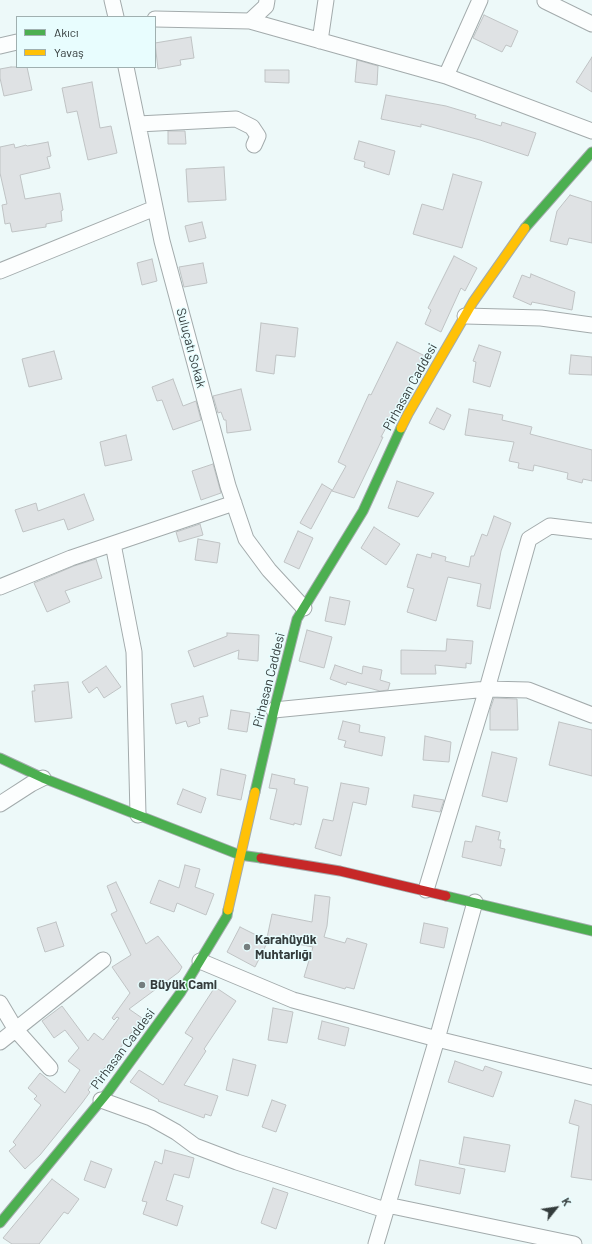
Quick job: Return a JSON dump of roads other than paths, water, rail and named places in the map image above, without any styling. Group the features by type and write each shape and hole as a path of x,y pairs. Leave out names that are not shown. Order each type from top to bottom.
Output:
{"street":[{"path":"112,0 116,16"},
{"path":"250,21 266,6 267,0"},
{"path":"320,41 326,0"},
{"path":"446,76 480,0"},
{"path":"544,1 592,24"},
{"path":"156,19 250,21 446,76 592,131"},
{"path":"0,46 16,42"},
{"name":"Suluçatı Sokak","path":"126,68 162,241 228,486 246,539 269,570 304,608"},
{"path":"138,124 236,119 252,128 258,136 254,145"},
{"name":"Pirhasan Caddesi","path":"0,1223 101,1100 181,992 227,916 274,710 298,619 363,511 408,414 473,302 529,223 592,152"},
{"path":"0,270 155,208"},
{"path":"465,316 541,318 592,325"},
{"path":"0,588 71,558 234,503"},
{"path":"426,890 487,689 529,539 550,526 592,531"},
{"path":"113,544 134,652 138,815"},
{"path":"274,710 487,689 528,690 592,715"},
{"path":"0,758 43,778 240,855 340,871 426,890 592,931"},
{"path":"0,804 43,778"},
{"path":"376,1244 437,1040 475,902"},
{"path":"0,1042 103,960"},
{"path":"200,961 293,1000 437,1040 592,1077"},
{"path":"0,1003 16,1030 50,1068"},
{"path":"101,1100 151,1118 176,1132 195,1146 237,1162 386,1208 574,1244"}],"place":[{"name":"Karahüyük Muhtarlığı","path":"247,947"},
{"name":"Büyük Cami","path":"142,985"}]}
